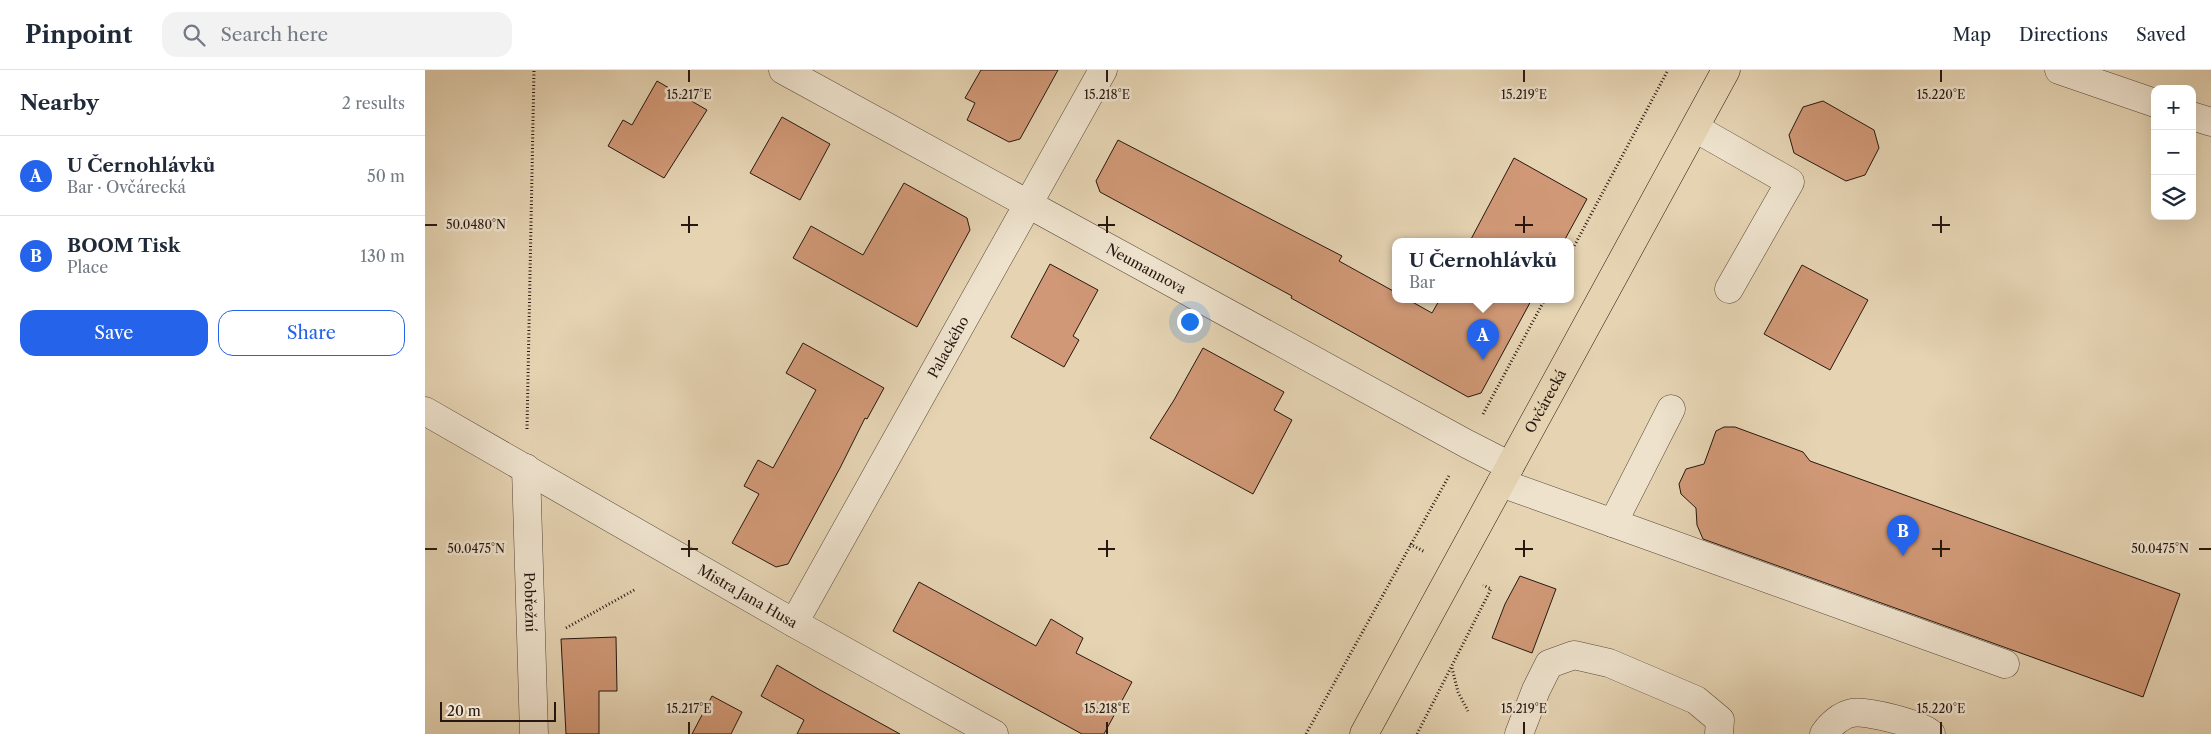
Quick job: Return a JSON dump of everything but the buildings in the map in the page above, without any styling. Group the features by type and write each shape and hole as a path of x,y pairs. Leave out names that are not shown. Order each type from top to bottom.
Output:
{"main road":[{"name":"Ovčárecká","path":"1364,734 1726,70"}],"street":[{"name":"Neumannova","path":"783,70 1467,444 1505,474 1613,523 2005,664"},
{"name":"Palackého","path":"794,623 1103,70"},
{"path":"2059,70 2151,102"},
{"path":"2196,117 2211,122"},
{"path":"1695,128 1790,182 1729,289"},
{"path":"1613,523 1671,409"},
{"name":"Mistra Jana Husa","path":"425,411 794,623 994,734"},
{"name":"Pobřežní","path":"526,468 534,734"},
{"path":"1519,734 1536,690 1549,664 1574,655 1609,663 1696,700 1720,720 1719,734"},
{"path":"1824,734 1830,725 1851,713 1879,714 1931,734"}],"path":[{"path":"526,468 534,70"},
{"path":"1574,246 1668,70"},
{"path":"1307,734 1543,303"},
{"path":"564,629 637,590"},
{"path":"1451,668 1458,692 1468,711"}],"place":[{"name":"U Černohlávků","path":"1483,360"},
{"name":"BOOM Tisk","path":"1903,556"}]}
